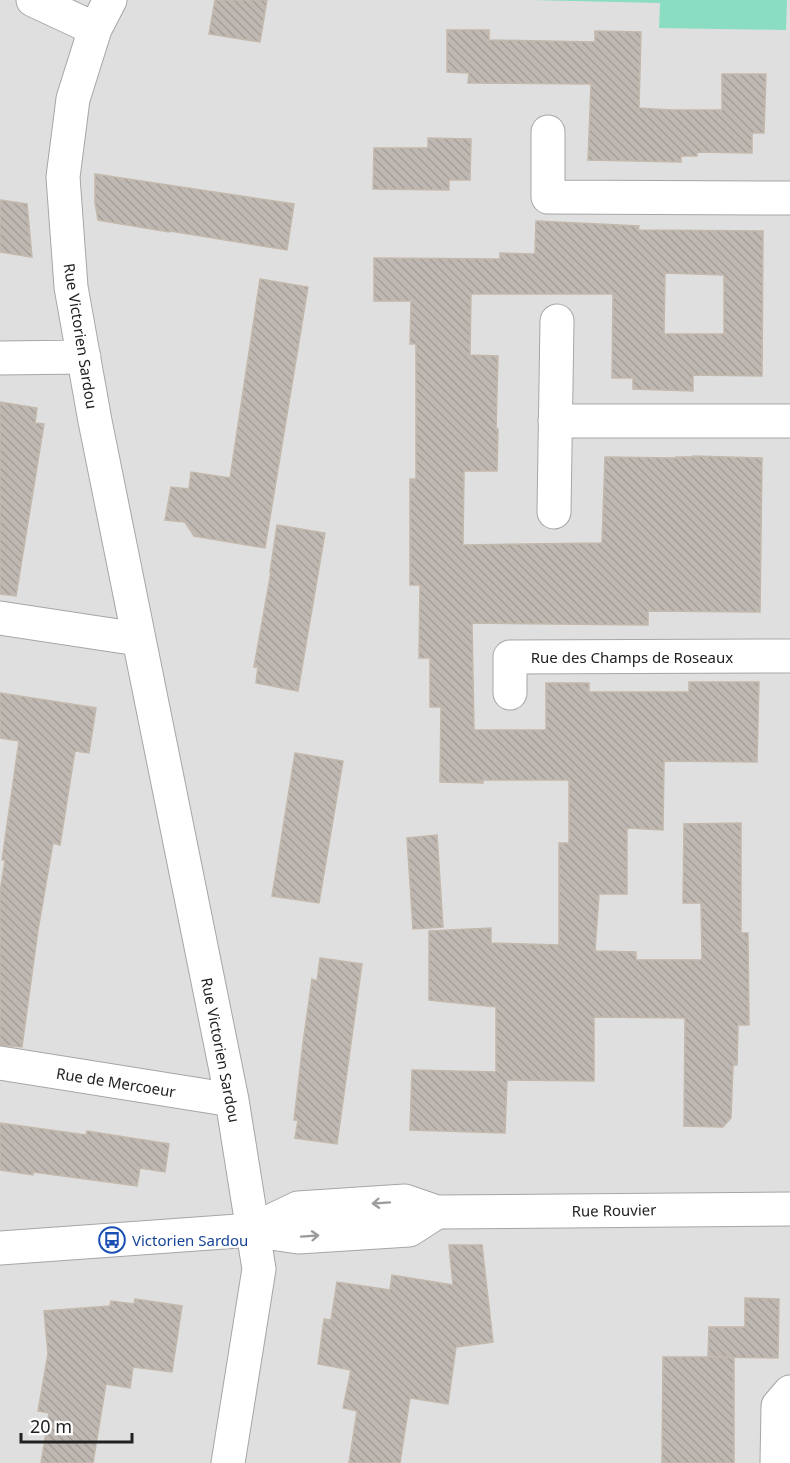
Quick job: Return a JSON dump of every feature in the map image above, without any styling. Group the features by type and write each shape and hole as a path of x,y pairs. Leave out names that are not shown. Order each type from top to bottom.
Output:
{"street":[{"path":"33,0 94,29"},
{"name":"Rue Victorien Sardou","path":"111,0 94,29 73,99 63,177 71,287 95,421 231,1100 259,1269 228,1463"},
{"path":"548,132 548,197 790,198"},
{"path":"554,512 557,321"},
{"path":"0,358 84,357"},
{"path":"555,421 790,421"},
{"path":"0,618 138,639"},
{"name":"Rue des Champs de Roseaux","path":"510,693 510,657 790,656"},
{"name":"Rue de Mercoeur","path":"0,1063 231,1100"},
{"name":"Rue Rouvier","path":"0,1248 252,1230 298,1208 405,1201 437,1212 790,1209"},
{"path":"777,1463 778,1406 790,1392"}],"shaded area":[{"path":"0,0 790,0 790,1463 0,1463"}],"green space":[{"path":"530,0 787,0 786,30 659,28 660,3"}],"building":[{"path":"215,0 267,0 260,42 209,34"},
{"path":"447,30 489,30 489,40 595,42 595,31 641,32 639,108 722,110 722,74 766,74 764,133 752,133 752,153 697,152 697,156 681,156 681,162 588,160 591,84 468,83 469,73 447,72"},
{"path":"428,138 471,139 470,180 449,180 449,190 373,189 374,148 428,148"},
{"path":"95,174 294,204 287,250 98,220 95,203"},
{"path":"0,200 27,204 32,257 0,252"},
{"path":"536,221 639,226 638,230 763,231 762,376 693,375 693,391 633,389 633,378 612,378 613,294 471,294 470,355 498,356 497,471 464,471 463,545 602,543 605,457 762,458 760,612 648,611 648,625 472,623 474,730 546,730 546,683 589,683 589,692 689,692 689,682 759,682 757,762 664,761 663,830 627,828 627,894 599,894 595,951 636,952 636,960 702,960 701,903 683,903 684,824 741,823 741,933 748,933 749,1025 738,1025 737,1065 733,1065 731,1118 723,1127 684,1126 685,1018 594,1017 594,1081 507,1080 505,1133 410,1130 412,1070 496,1072 496,1007 429,1000 429,931 491,928 491,943 559,945 559,843 569,843 569,780 440,782 441,707 430,707 430,658 419,658 420,585 410,585 410,479 416,479 416,344 410,344 411,301 374,301 374,258 500,259 500,253 535,254","holes":["665,273 724,275 724,334 664,334"]},
{"path":"260,279 308,287 265,548 194,536 185,522 165,520 171,487 189,489 191,472 230,478"},
{"path":"0,402 37,408 35,423 44,424 16,596 0,594"},
{"path":"277,525 325,533 298,691 256,683 258,667 254,667"},
{"path":"0,693 96,708 89,753 75,751 60,845 53,843 22,1047 0,1045 0,892 5,860 2,860 19,741 0,738"},
{"path":"295,753 343,761 319,903 272,896"},
{"path":"437,835 443,927 413,929 407,838"},
{"path":"320,958 362,964 337,1144 295,1138 298,1120 294,1120 303,1043 312,979 317,981"},
{"path":"0,1123 86,1135 87,1131 169,1144 165,1172 140,1168 137,1186 33,1172 33,1175 0,1170"},
{"path":"449,1245 482,1245 493,1342 456,1347 448,1404 410,1398 400,1463 349,1463 357,1411 343,1408 351,1370 318,1364 324,1319 331,1320 337,1282 390,1290 392,1275 453,1285"},
{"path":"745,1298 779,1299 778,1358 708,1357 709,1327 745,1327"},
{"path":"135,1299 182,1306 172,1372 133,1367 130,1388 106,1384 93,1463 41,1463 49,1413 38,1411 48,1354 44,1311 110,1306 111,1301 134,1304"},
{"path":"663,1357 734,1357 734,1463 662,1463"}],"place":[{"name":"Victorien Sardou","path":"112,1240"}]}
